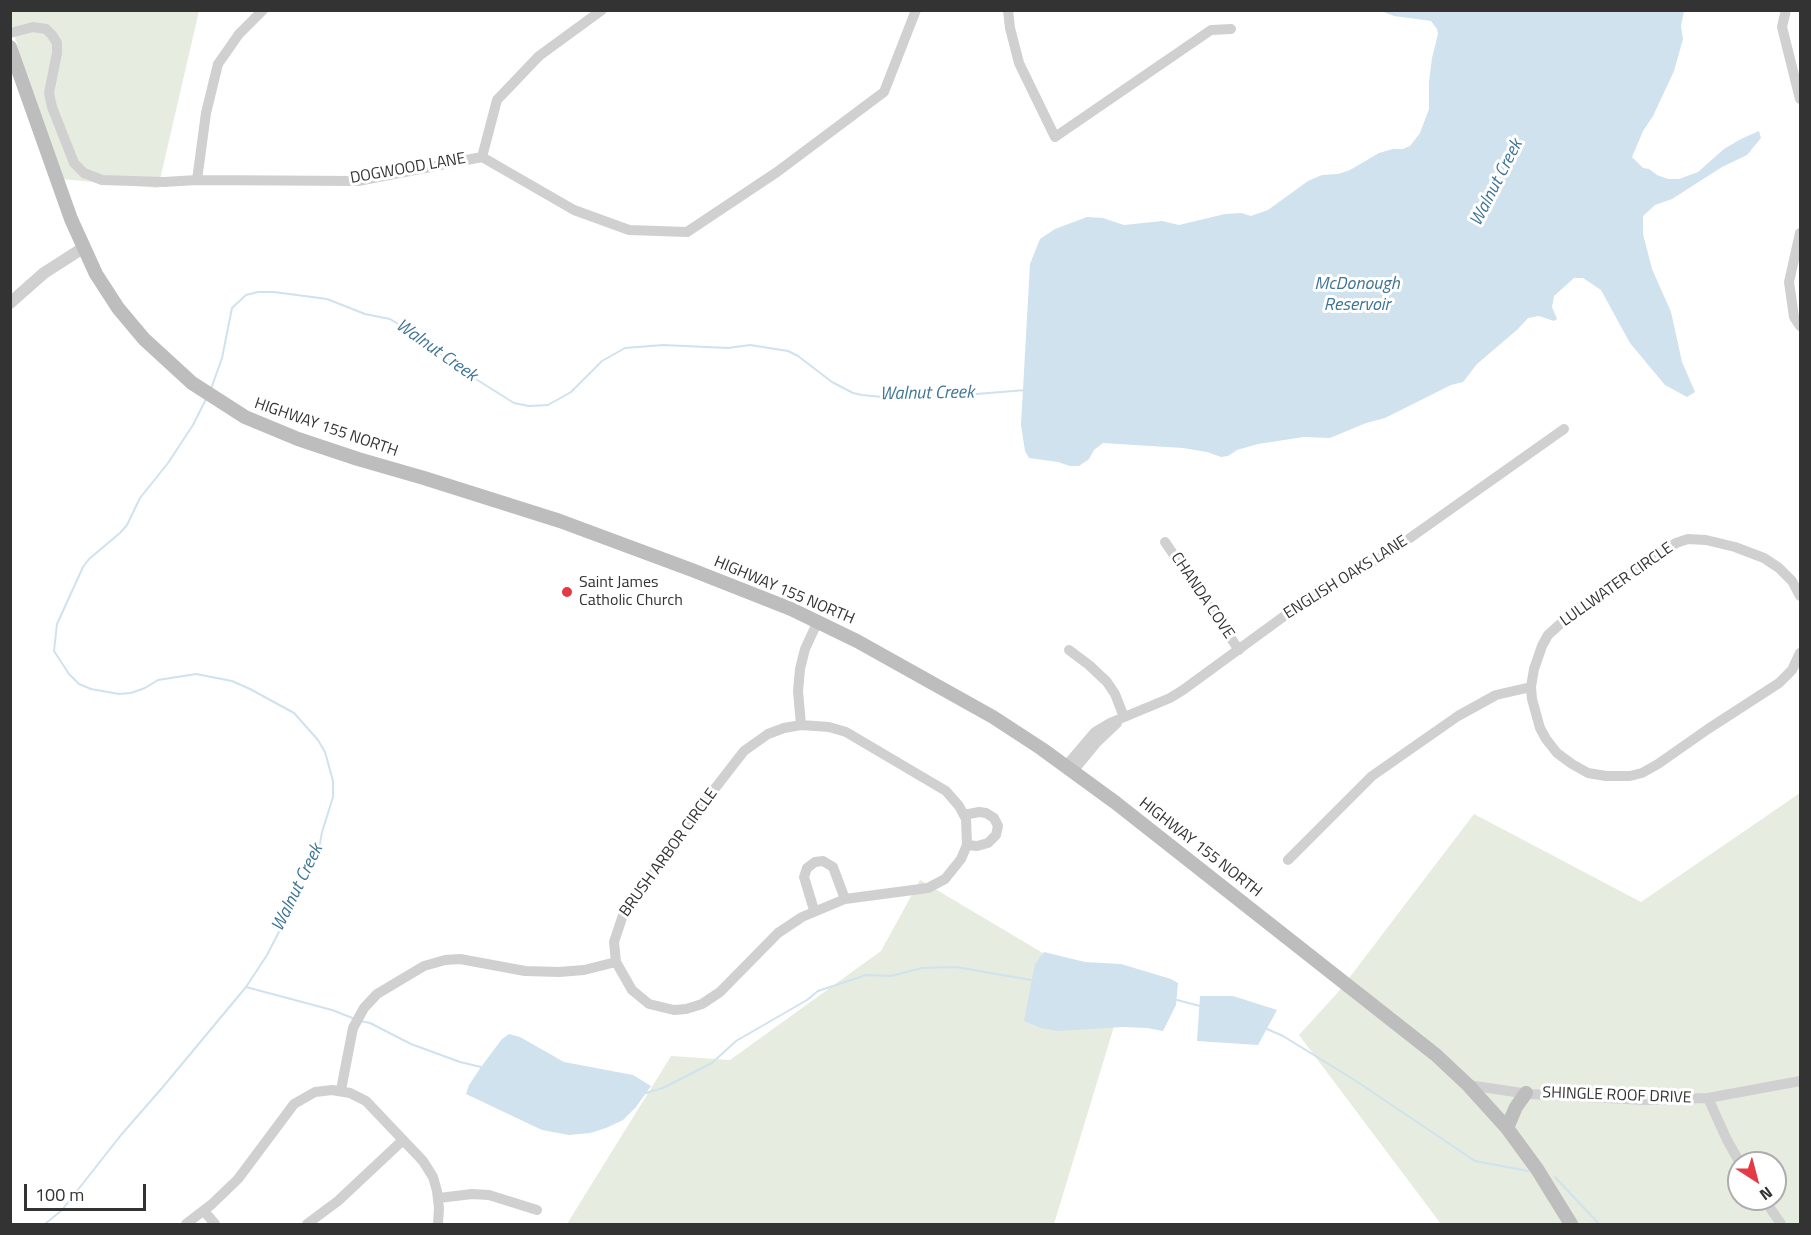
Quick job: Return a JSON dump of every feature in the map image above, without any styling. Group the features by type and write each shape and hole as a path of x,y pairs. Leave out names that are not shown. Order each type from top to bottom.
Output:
{"main road":[{"name":"HIGHWAY 155 NORTH","path":"10,47 70,219 83,248 107,291 130,324 159,355 192,383 245,417 325,449 560,521 692,570 818,621 1018,732 1116,803 1411,1035 1468,1085 1507,1128 1537,1169 1571,1224"},
{"path":"1507,1128 1516,1107 1526,1093"}],"street":[{"path":"197,180 206,113 218,64 239,34 263,10"},
{"path":"482,157 497,100 539,56 602,10"},
{"name":"DOGWOOD LANE","path":"10,33 33,27 46,29 57,43 49,93 66,145 74,163 84,172 102,180 358,181 482,157 574,210 629,230 687,232 777,172 884,92 916,10"},
{"path":"1008,10 1019,63 1055,137 1211,30 1232,29"},
{"path":"1786,10 1782,27 1800,99"},
{"path":"1800,233 1789,282 1794,317 1800,326"},
{"path":"10,303 70,254 83,248"},
{"name":"ENGLISH OAKS LANE","path":"1069,769 1124,717 1175,694 1311,598 1393,550 1564,429"},
{"name":"LULLWATER CIRCLE","path":"1800,596 1792,581 1764,558 1736,547 1706,540 1688,539 1676,543 1635,568 1561,622 1548,635 1534,669 1532,699 1540,728 1557,753 1588,772 1606,776 1630,776 1642,773 1658,764 1779,683 1792,670 1800,653"},
{"name":"CHANDA COVE","path":"1165,542 1239,650"},
{"path":"801,725 798,691 800,669 805,649 818,621"},
{"path":"1069,650 1107,682 1115,694 1124,717"},
{"path":"1288,860 1372,776 1458,716 1496,695 1531,687"},
{"name":"BRUSH ARBOR CIRCLE","path":"616,962 614,942 623,915 740,756 768,734 801,725 829,727 854,736 942,788 955,800 964,815"},
{"path":"341,1090 351,1039 360,1013 377,994 424,966 445,960 460,959 525,971 559,972 584,970 616,962 632,990 649,1004 674,1010 694,1007 709,1001 778,933 814,910 845,899 921,890 934,886 951,873 967,845 967,825 964,815 979,812 994,818 998,826 991,842 981,846 967,845"},
{"path":"814,910 804,877 807,868 815,862 823,861 833,867 845,899"},
{"name":"SHINGLE ROOF DRIVE","path":"1468,1085 1526,1093 1646,1101 1708,1098 1800,1082"},
{"path":"186,1224 204,1211 238,1179 287,1112 297,1102 318,1091 341,1090 366,1101 428,1168 439,1198 438,1224"},
{"path":"1708,1098 1733,1151"},
{"path":"307,1224 338,1201 403,1140"},
{"path":"439,1198 472,1194 489,1195 537,1210"},
{"path":"204,1211 215,1224"},
{"path":"1772,1211 1781,1224"}],"shaded area":[{"path":"10,11 199,11 158,188 62,179 44,145"},
{"path":"1800,793 1800,1224 1441,1224 1299,1035 1340,990 1474,814 1641,902"},
{"path":"920,880 1122,1000 1054,1224 567,1224 671,1056 730,1060 881,951"}],"water":[{"name":"McDonough Reservoir","path":"1381,11 1684,11 1681,26 1683,39 1674,71 1632,157 1643,168 1657,175 1668,179 1679,179 1698,172 1724,149 1741,139 1759,131 1761,138 1747,155 1722,167 1672,199 1655,205 1643,216 1643,234 1652,269 1671,312 1682,362 1695,392 1687,397 1665,385 1630,343 1601,290 1583,278 1574,278 1554,296 1552,307 1557,319 1554,321 1539,316 1528,318 1477,364 1463,382 1451,385 1385,418 1330,438 1304,437 1258,444 1221,457 1183,448 1103,443 1094,450 1089,459 1079,466 1029,458 1025,451 1021,425 1030,264 1040,239 1055,229 1087,217 1103,218 1124,225 1162,221 1179,225 1225,214 1241,213 1251,216 1268,210 1308,181 1322,175 1338,174 1350,170 1379,153 1410,146 1420,133 1429,109 1429,82 1437,29 1431,21 1394,16"},
{"path":"1044,952 1085,962 1121,964 1178,983 1176,1005 1163,1031 1123,1027 1057,1031 1024,1021 1035,964"},
{"path":"1200,996 1233,996 1277,1010 1258,1045 1197,1041"},
{"path":"509,1034 520,1037 564,1062 633,1075 651,1086 623,1120 606,1128 590,1133 569,1135 542,1130 466,1094 481,1067 502,1039"}],"waterway":[{"path":"17,10 22,10"},
{"name":"Walnut Creek","path":"211,389 222,358 232,308 246,295 274,292 327,299 365,314 390,319 413,333 463,371 514,403 529,406 548,405 571,392 602,361 625,348 663,345 728,348 750,345 788,351 832,382 862,395 883,397 964,395 1026,390"},
{"name":"Walnut Creek","path":"45,1224 62,1210 121,1135 246,987 267,955 300,891 319,849 333,797 333,781 325,752 318,740 294,713 250,689 232,681 196,674 158,680 131,693 119,694 91,689 79,684 69,674 54,651 57,624 83,567 127,525 140,498 168,463 193,425 207,397"},
{"path":"646,1093 663,1088 712,1063 736,1041 807,1000 818,991 866,975 891,976 922,968 956,967 1031,980"},
{"path":"246,987 332,1010 355,1019"},
{"path":"1177,1000 1200,1006"},
{"path":"360,1021 370,1023 411,1044 460,1062 481,1067"},
{"path":"1267,1029 1283,1036 1356,1081 1475,1161 1528,1171"},
{"path":"1555,1177 1599,1224"}],"place":[{"name":"Saint James Catholic Church","path":"567,592"}]}
